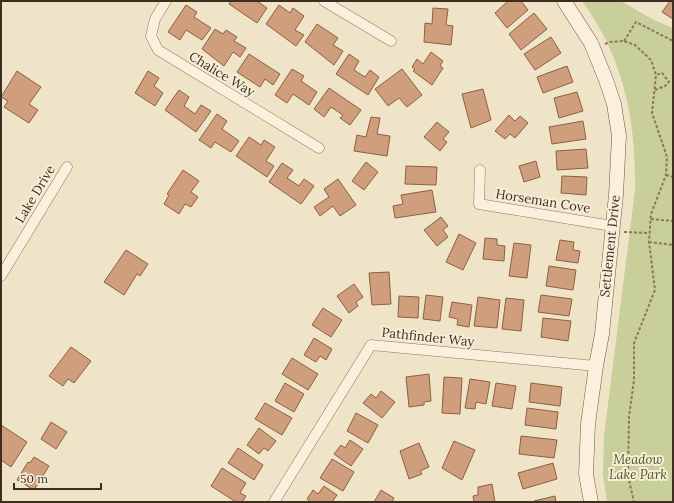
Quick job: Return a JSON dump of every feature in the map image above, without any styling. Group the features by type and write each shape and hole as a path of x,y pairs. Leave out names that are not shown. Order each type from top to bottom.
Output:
{"street":[{"name":"Chalice Way","path":"166,1 155,19 151,36 158,50 319,148"},
{"path":"324,1 391,41"},
{"name":"Settlement Drive","path":"564,1 591,42 614,104 619,136 617,229 588,424 586,474 591,502"},
{"name":"Lake Drive","path":"1,276 67,167"},
{"name":"Horseman Cove","path":"480,170 479,204 617,229"},
{"name":"Pathfinder Way","path":"274,502 371,344 596,366"}],"path":[{"path":"624,41 636,22 673,41"},
{"path":"601,46 610,42 624,41 635,45 651,60 656,75 652,113 667,157 666,175 650,219 648,242 655,290 634,344 634,380 629,417 628,476 634,502"},
{"path":"654,90 665,86 669,82 662,73 656,75"},
{"path":"666,175 673,177"},
{"path":"650,219 673,221"},
{"path":"617,229 649,233"},
{"path":"648,242 673,245"}],"green space":[{"name":"Meadow Lake Park","path":"582,1 621,1 652,19 673,28 673,502 607,502 603,474 604,436 635,190 635,164 630,115 625,91 608,45"}],"building":[{"path":"231,1 257,1 267,8 257,23 229,4"},
{"path":"508,1 521,1 528,10 507,28 495,13"},
{"path":"670,1 673,1 673,19 662,12"},
{"path":"186,5 197,12 194,17 211,28 202,40 186,30 180,40 168,32"},
{"path":"279,5 290,13 293,8 304,16 295,30 304,35 296,46 266,24"},
{"path":"433,8 448,9 446,25 453,26 451,45 424,42 425,23 432,24"},
{"path":"534,13 547,29 521,50 509,34"},
{"path":"317,24 338,38 333,45 343,51 334,65 305,42"},
{"path":"215,29 223,34 226,30 237,37 234,41 246,48 240,57 233,52 224,66 202,49"},
{"path":"551,37 561,53 535,70 524,54"},
{"path":"431,52 443,61 440,66 443,68 432,85 413,71 415,69 412,67 417,59 423,64"},
{"path":"249,54 280,74 273,85 265,79 260,87 237,72"},
{"path":"349,54 359,61 354,70 365,77 370,70 379,77 368,95 336,74"},
{"path":"567,66 573,82 543,93 537,77"},
{"path":"292,69 304,76 301,81 317,92 309,105 293,94 287,103 275,95"},
{"path":"402,69 422,95 407,107 399,98 388,106 375,89"},
{"path":"17,71 41,87 29,104 38,110 29,123 4,107 8,101 1,97"},
{"path":"148,71 159,78 154,86 163,93 155,106 135,93"},
{"path":"329,88 361,110 350,125 340,118 343,115 331,107 324,117 314,109"},
{"path":"483,89 491,120 471,128 462,94"},
{"path":"179,90 189,97 184,106 195,114 201,105 211,111 196,132 165,110"},
{"path":"577,92 583,111 559,118 554,98"},
{"path":"217,114 227,121 222,129 239,141 231,152 215,142 211,148 199,140"},
{"path":"509,115 515,121 520,116 528,123 515,138 510,134 505,139 495,131"},
{"path":"371,117 380,118 377,134 390,136 387,156 354,151 357,135 366,137"},
{"path":"583,121 586,139 552,144 549,127"},
{"path":"437,122 449,132 443,139 447,142 440,151 424,137"},
{"path":"249,137 261,145 264,140 275,147 266,161 274,166 267,177 236,156"},
{"path":"586,149 588,168 557,170 556,151"},
{"path":"536,161 540,177 524,182 519,166"},
{"path":"366,162 378,172 364,190 352,181"},
{"path":"282,163 293,170 287,178 299,186 304,179 314,186 301,204 269,182"},
{"path":"406,166 437,167 436,185 405,184"},
{"path":"183,170 199,181 191,192 198,197 191,207 185,204 179,214 164,204 169,195 167,194"},
{"path":"562,176 587,177 586,195 561,193"},
{"path":"338,179 356,205 340,216 333,206 320,216 314,207 329,197 324,189"},
{"path":"432,190 436,212 395,218 393,206 403,204 401,195"},
{"path":"441,217 448,226 443,230 448,237 437,246 424,230"},
{"path":"459,234 476,243 463,270 446,262"},
{"path":"485,238 497,239 497,245 505,246 504,261 483,259"},
{"path":"560,240 574,242 573,250 580,251 578,263 556,260"},
{"path":"514,243 531,245 527,278 509,276"},
{"path":"126,250 148,264 140,276 137,274 124,295 104,282"},
{"path":"549,266 576,270 573,290 546,286"},
{"path":"389,272 391,304 372,305 369,273"},
{"path":"354,284 363,297 356,302 358,306 349,313 337,296"},
{"path":"426,295 443,297 440,321 423,319"},
{"path":"541,295 572,299 569,316 538,312"},
{"path":"399,296 419,297 418,318 398,317"},
{"path":"478,297 500,300 497,328 474,326"},
{"path":"506,298 524,300 521,331 502,329"},
{"path":"452,302 472,305 469,327 457,325 458,319 449,317"},
{"path":"323,308 342,320 331,337 312,325"},
{"path":"543,318 571,321 568,341 541,337"},
{"path":"314,338 332,349 326,360 320,356 316,362 304,355"},
{"path":"71,347 91,361 74,383 68,379 63,386 49,376"},
{"path":"292,358 318,374 308,390 282,374"},
{"path":"429,374 431,401 424,402 424,405 409,407 406,377"},
{"path":"444,377 462,378 460,414 442,413"},
{"path":"470,379 490,382 486,404 476,402 475,409 465,408"},
{"path":"285,383 304,394 294,412 275,401"},
{"path":"496,383 516,386 512,409 492,406"},
{"path":"531,383 562,387 560,406 529,402"},
{"path":"381,391 395,402 382,418 363,403 371,394 376,398"},
{"path":"265,403 292,418 282,435 255,419"},
{"path":"527,408 558,412 556,429 525,425"},
{"path":"356,413 378,425 368,443 347,431"},
{"path":"51,422 67,432 56,449 41,439"},
{"path":"1,425 27,442 11,467 1,460"},
{"path":"259,428 276,441 268,451 264,448 259,454 247,445"},
{"path":"521,436 557,440 554,458 519,454"},
{"path":"350,440 363,449 351,466 334,454 341,445 345,448"},
{"path":"454,441 475,450 462,480 442,468"},
{"path":"419,443 429,467 420,471 422,474 409,479 400,451"},
{"path":"238,448 263,465 254,480 228,463"},
{"path":"34,457 49,466 34,490 17,480 28,462 30,463"},
{"path":"332,459 354,472 343,491 320,478"},
{"path":"553,463 557,479 523,489 518,473"},
{"path":"222,468 246,483 240,493 246,496 242,502 236,502 211,486"},
{"path":"492,484 495,502 474,502 473,496 478,495 478,487"},
{"path":"324,486 337,495 332,502 311,502 307,499 313,490 318,494"},
{"path":"381,490 394,498 392,502 374,502"},
{"path":"555,496 556,502 534,501"}]}
